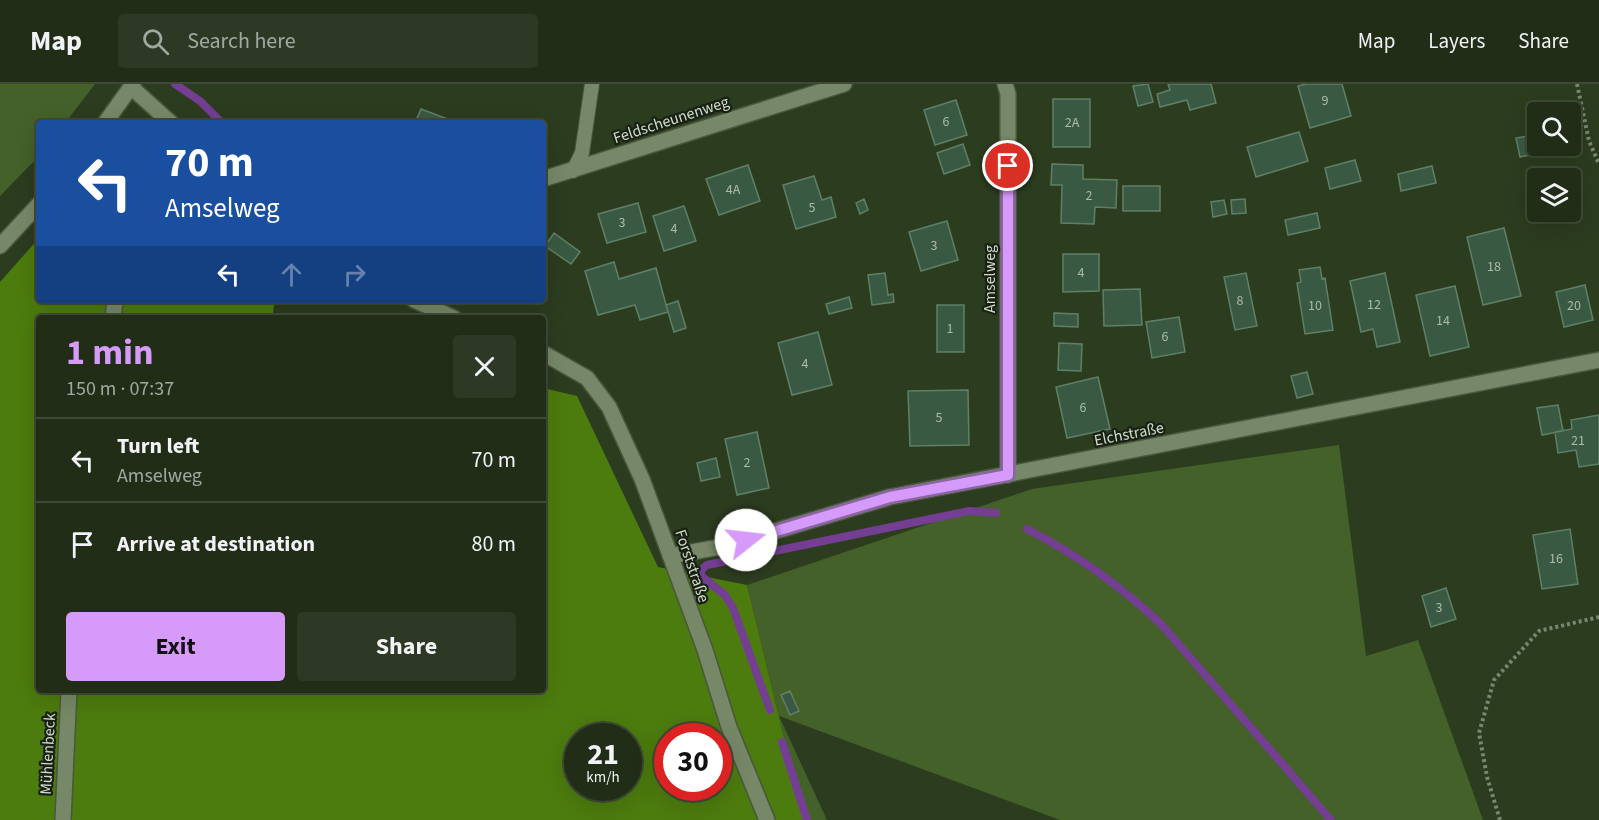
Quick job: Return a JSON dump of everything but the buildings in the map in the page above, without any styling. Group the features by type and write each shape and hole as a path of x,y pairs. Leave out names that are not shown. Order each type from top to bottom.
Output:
{"street":[{"name":"Feldscheunenweg","path":"546,178 844,84"},
{"name":"Amselweg","path":"1005,84 1008,94 1008,475"},
{"path":"107,120 132,86 168,120"},
{"path":"0,246 36,207"},
{"path":"421,303 447,315"},
{"name":"Forststraße","path":"546,354 587,378 609,407 642,479 712,670 729,727 767,820"},
{"name":"Elchstraße","path":"670,556 725,546 890,497 1599,360"},
{"name":"Mühlenbeck","path":"63,820 69,693"}],"lane":[{"path":"573,171 582,153 592,84"}],"path":[{"path":"1577,84 1589,141 1599,165"},
{"path":"1500,820 1487,777 1479,733 1494,680 1539,631 1599,617"}],"green space":[{"path":"0,84 95,84 67,120 36,120 36,159 0,196"},
{"path":"36,241 36,303 274,303 272,315 36,315 36,693 546,693 546,389 577,396 658,567 747,585 804,820 0,820 0,282"},
{"path":"1339,445 1366,656 1418,640 1483,820 1060,820 779,716 827,820 804,820 747,585 1032,489"}],"waterway":[{"path":"175,84 200,101 219,120"},
{"path":"770,710 733,608 725,595 701,576 701,570 707,565 969,511 996,513"},
{"path":"1027,529 1098,572 1162,625 1331,820"},
{"path":"782,742 807,820"}],"route":[{"path":"746,540 890,497 1008,475 1008,166"}]}
